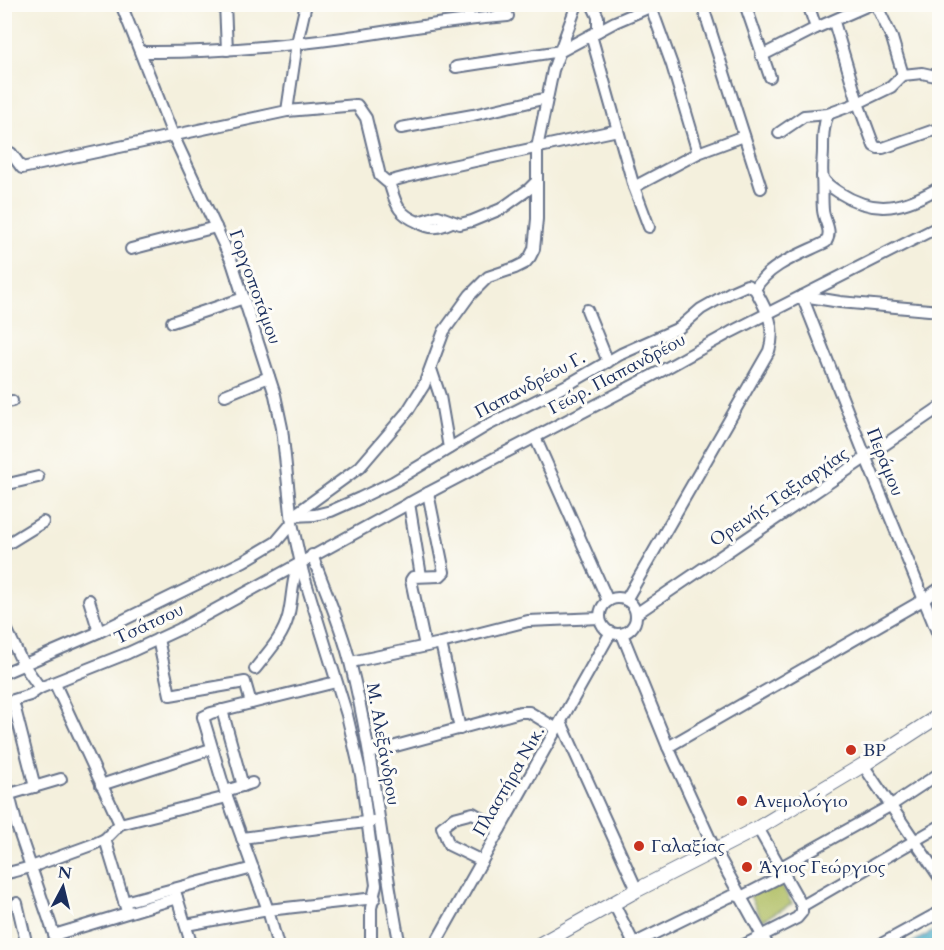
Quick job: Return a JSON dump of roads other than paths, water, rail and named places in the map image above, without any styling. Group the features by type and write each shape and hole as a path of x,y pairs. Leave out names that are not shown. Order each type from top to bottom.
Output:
{"main road":[{"path":"537,945 637,890 758,828 863,765 939,715"}],"street":[{"name":"Γοργοποτάμου","path":"121,4 173,135 232,262 244,298 269,377 282,428 292,520 301,561"},
{"path":"225,4 228,50"},
{"path":"287,111 297,43 306,4"},
{"path":"467,4 469,19"},
{"path":"4,673 99,632 258,553 276,542 292,520 365,462 407,412 424,385 444,331 470,295 488,277 515,268 530,257 536,233 537,147 553,70 578,4"},
{"path":"592,4 598,17 594,33 618,130 634,187 649,227"},
{"path":"702,4 761,188"},
{"path":"745,4 770,77"},
{"path":"808,4 816,28"},
{"path":"761,56 816,28 871,4"},
{"path":"876,4 892,38 903,75"},
{"path":"456,67 561,51 594,33 654,6 698,153"},
{"path":"141,52 228,50 508,16"},
{"path":"834,22 858,103 871,140 878,148 939,128"},
{"path":"779,133 804,116 828,114 858,103 891,87 903,75 922,73 939,77"},
{"path":"401,128 473,116 547,98"},
{"path":"4,152 11,153 19,167 22,168 287,111 357,105 366,118 380,176 389,182 618,130"},
{"path":"626,600 769,351 773,340 769,313 755,289 766,274 826,242 829,237 829,227 823,212 822,175 823,134 828,114"},
{"path":"634,187 698,153 744,136"},
{"path":"822,175 825,182 833,189 852,201 867,205 904,206 939,187"},
{"path":"389,182 400,211 407,218 418,222 438,216 460,224 491,214 508,204 537,180"},
{"path":"131,249 216,226"},
{"name":"Γεώρ. Παπανδρέου","path":"312,555 769,313 939,226"},
{"name":"Παπανδρέου Γ.","path":"292,520 346,505 393,482 488,425 608,362 679,328 701,309 731,292 747,285 755,289"},
{"path":"802,296 840,302 939,311"},
{"name":"Περάμου","path":"802,296 939,639"},
{"path":"171,322 244,298"},
{"path":"586,310 608,362"},
{"path":"431,369 440,396 449,448"},
{"path":"225,395 269,377"},
{"name":"Ορεινής Ταξιαρχίας","path":"636,614 939,407"},
{"path":"535,437 608,601"},
{"path":"4,485 38,477"},
{"path":"425,646 411,583 412,577 440,576 444,572 428,492"},
{"path":"409,503 421,576"},
{"path":"4,546 43,522"},
{"name":"Τσάτσου","path":"9,702 158,639 251,591 312,555"},
{"name":"Μ. Αλεξάνδρου","path":"312,555 351,662 370,753 400,945"},
{"path":"255,669 276,644 286,625 295,573 301,561"},
{"name":"Μ. Αλεξάνδρου","path":"301,561 356,748 376,885 371,908 371,945"},
{"path":"668,747 923,600 939,588"},
{"path":"616,633 632,626 636,614 633,606 626,600 616,598 608,601 600,612 600,618 604,627 616,633 715,850 765,940"},
{"path":"89,600 99,632"},
{"path":"351,662 528,621 600,618"},
{"path":"4,624 23,664 40,688"},
{"name":"Πλαστήρα Νικ.","path":"434,945 559,725 616,633"},
{"path":"158,639 170,695 245,682 251,703"},
{"path":"441,643 460,729"},
{"path":"278,945 203,720 205,715 222,710 336,682"},
{"path":"55,684 120,824"},
{"path":"9,702 35,787"},
{"path":"4,874 31,867 105,839 120,824 226,794 248,784 222,710"},
{"path":"370,753 520,712 529,712 559,725 637,890"},
{"path":"101,785 211,749"},
{"path":"863,765 939,878"},
{"path":"741,897 890,806 939,773"},
{"path":"4,775 17,826 56,940 176,893 253,868"},
{"path":"10,794 62,779"},
{"path":"482,861 449,844 442,827 454,818 472,813 500,829"},
{"path":"242,838 380,820"},
{"path":"4,827 17,826"},
{"path":"802,906 939,826"},
{"path":"742,945 765,940 797,918 802,906 758,828"},
{"path":"105,839 128,913"},
{"path":"124,902 176,893"},
{"path":"176,893 191,943 184,945"},
{"path":"614,904 633,945 729,897 735,895 741,897"},
{"path":"186,925 268,910 375,898"},
{"path":"17,903 27,945"},
{"path":"878,945 939,912"}],"water":[{"path":"939,928 939,945 908,945"}],"place":[{"name":"BP","path":"851,750"},
{"name":"Ανεμολόγιο","path":"742,801"},
{"name":"Γαλαξίας","path":"639,846"},
{"name":"Άγιος Γεώργιος","path":"747,867"}]}
